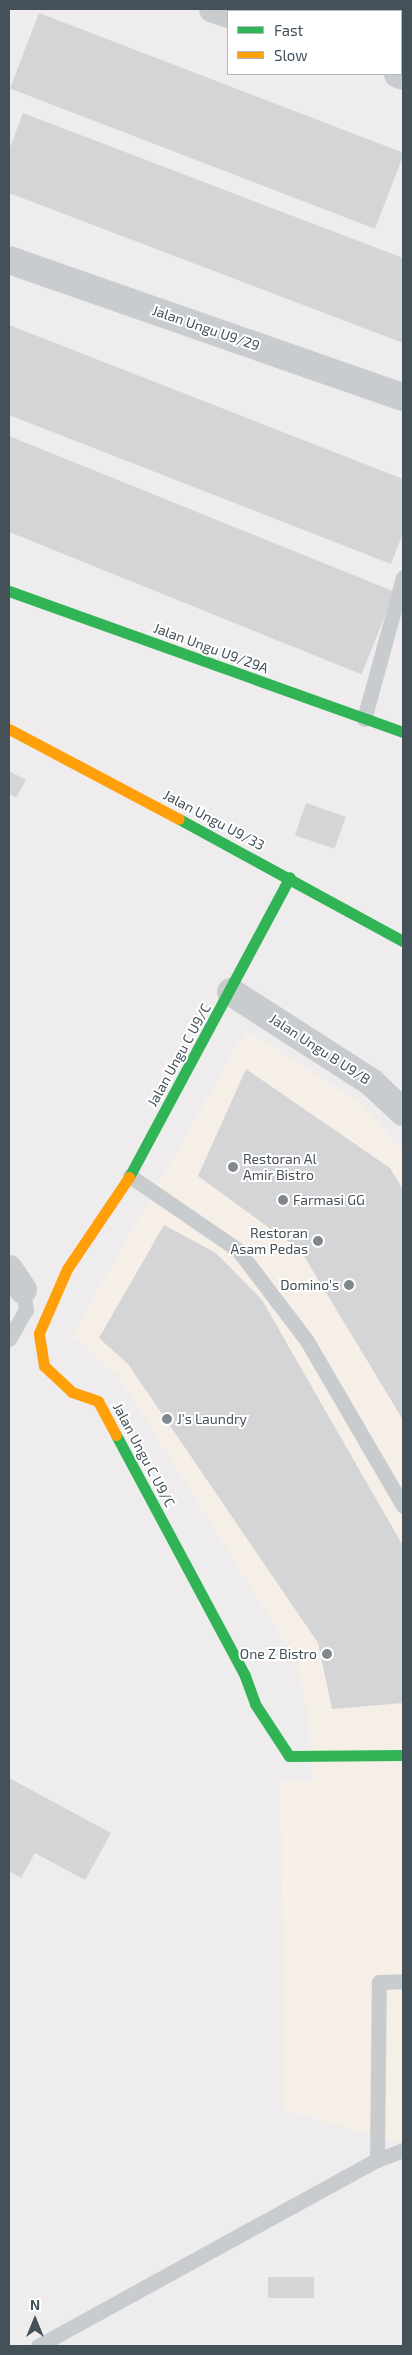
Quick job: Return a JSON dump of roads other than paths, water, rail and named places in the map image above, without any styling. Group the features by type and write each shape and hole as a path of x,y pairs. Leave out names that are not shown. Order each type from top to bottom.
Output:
{"street":[{"path":"213,9 227,14"},
{"name":"Jalan Ungu U9/29","path":"9,260 403,396"},
{"name":"Jalan Ungu U9/29A","path":"9,591 403,732"},
{"name":"Jalan Ungu U9/33","path":"9,729 290,877 403,942"},
{"name":"Jalan Ungu C U9/C","path":"290,877 231,992 130,1176 67,1269 39,1333 44,1366 72,1392 98,1401 245,1676 258,1711 289,1756 403,1754"},
{"name":"Jalan Ungu B U9/B","path":"231,992 371,1082 403,1112"}],"lane":[{"path":"364,719 403,577"},
{"path":"130,1176 238,1250 307,1341 403,1506"},
{"path":"9,1339 26,1310 16,1279"},
{"path":"377,2160 379,1982 403,1981"},
{"path":"38,2346 377,2160 403,2150"}],"place":[{"name":"Restoran Al Amir Bistro","path":"233,1167"},
{"name":"Farmasi GG","path":"283,1200"},
{"name":"Restoran Asam Pedas","path":"318,1241"},
{"name":"Domino's","path":"349,1285"},
{"name":"J's Laundry","path":"167,1419"},
{"name":"One Z Bistro","path":"327,1654"}]}
